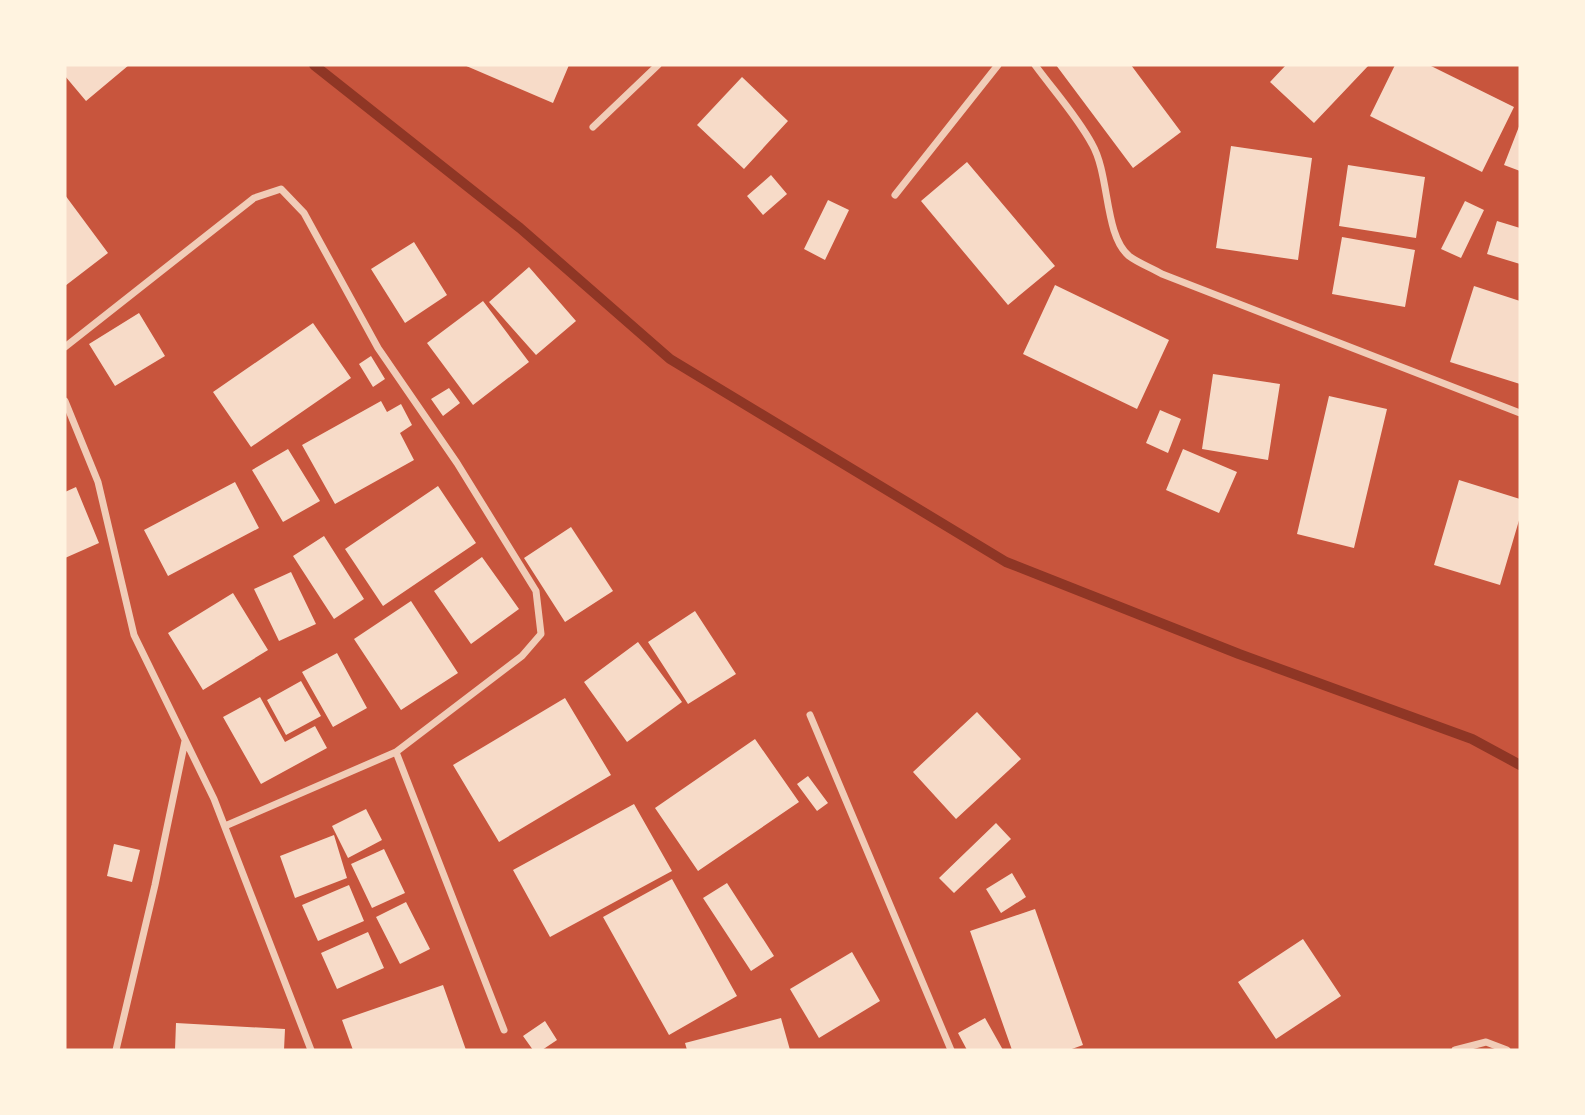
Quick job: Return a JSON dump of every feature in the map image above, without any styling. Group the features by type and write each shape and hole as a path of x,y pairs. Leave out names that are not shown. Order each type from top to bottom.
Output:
{"street":[{"path":"593,127 658,65"},
{"path":"895,195 998,65"},
{"path":"1035,65 1093,144 1107,188 1116,237 1128,255 1162,274 1520,413"},
{"path":"65,347 254,198 282,189 304,213 378,348 457,463 536,591 541,634 522,656 396,752 225,827"},
{"path":"65,401 98,482 134,635 225,827 311,1050"},
{"path":"810,715 951,1050"},
{"path":"116,1050 155,885 185,740"},
{"path":"396,752 504,1030"},
{"path":"1455,1050 1486,1042 1507,1050"}],"building":[{"path":"65,65 129,65 86,101 65,76"},
{"path":"464,65 569,65 553,103"},
{"path":"1056,65 1131,65 1181,132 1133,168"},
{"path":"1286,65 1369,65 1314,123 1270,82"},
{"path":"1395,65 1429,65 1514,107 1482,172 1370,116"},
{"path":"742,77 788,121 744,169 697,125"},
{"path":"1520,124 1520,171 1504,165"},
{"path":"1231,146 1312,158 1298,260 1216,248"},
{"path":"967,162 1055,266 1008,305 921,201"},
{"path":"1348,165 1425,177 1416,238 1339,226"},
{"path":"771,175 787,194 763,215 747,196"},
{"path":"65,195 108,253 65,286"},
{"path":"828,200 849,210 825,260 804,249"},
{"path":"1465,201 1484,210 1461,258 1441,249"},
{"path":"1497,221 1520,228 1520,264 1487,254"},
{"path":"1342,237 1415,250 1405,307 1332,294"},
{"path":"414,242 447,295 405,323 371,269"},
{"path":"529,267 576,321 536,355 489,302"},
{"path":"1055,285 1169,340 1137,409 1023,354"},
{"path":"1474,286 1520,301 1520,384 1450,362"},
{"path":"483,301 529,362 473,405 427,343"},
{"path":"139,313 165,356 115,386 89,344"},
{"path":"313,323 351,378 251,447 213,392"},
{"path":"371,356 385,379 373,387 359,364"},
{"path":"1213,374 1280,384 1268,460 1202,449"},
{"path":"449,388 460,403 443,416 431,399"},
{"path":"1329,396 1387,409 1354,548 1297,534"},
{"path":"381,401 387,412 401,404 412,425 400,433 414,460 335,504 302,445"},
{"path":"1160,410 1181,419 1168,453 1146,443"},
{"path":"288,449 320,501 283,522 252,470"},
{"path":"1183,449 1237,472 1219,513 1166,490"},
{"path":"1459,480 1520,499 1520,517 1500,585 1434,565"},
{"path":"235,482 259,528 168,576 144,530"},
{"path":"438,486 476,543 383,606 345,549"},
{"path":"76,487 99,543 65,558 65,492"},
{"path":"571,527 613,591 565,622 524,558"},
{"path":"324,536 364,599 334,619 293,556"},
{"path":"482,557 519,609 471,644 434,591"},
{"path":"291,572 316,624 279,641 254,589"},
{"path":"233,593 268,650 203,690 168,633"},
{"path":"411,601 458,673 401,710 354,639"},
{"path":"695,611 736,674 688,704 648,642"},
{"path":"638,642 682,702 627,742 584,682"},
{"path":"337,653 367,708 333,727 302,672"},
{"path":"301,681 321,716 286,735 267,700"},
{"path":"260,697 285,742 315,726 327,748 261,784 223,717"},
{"path":"565,698 611,775 499,842 453,765"},
{"path":"977,712 1021,759 956,819 913,772"},
{"path":"755,739 799,802 698,871 655,808"},
{"path":"808,776 828,803 817,811 797,784"},
{"path":"634,804 672,871 550,937 513,870"},
{"path":"366,809 382,840 348,858 332,826"},
{"path":"996,823 1011,839 954,893 939,878"},
{"path":"334,835 347,878 295,898 280,856"},
{"path":"114,844 140,850 132,882 107,876"},
{"path":"384,849 405,893 372,908 351,864"},
{"path":"1012,873 1026,897 1001,913 986,889"},
{"path":"672,879 737,996 669,1035 603,917"},
{"path":"727,883 774,956 751,971 703,898"},
{"path":"349,885 364,921 318,941 302,905"},
{"path":"406,902 430,949 400,964 376,917"},
{"path":"1035,909 1083,1045 1069,1050 1012,1050 970,931"},
{"path":"368,932 384,968 337,989 321,953"},
{"path":"1303,939 1341,996 1276,1039 1238,982"},
{"path":"852,952 880,1001 819,1038 790,989"},
{"path":"443,985 466,1050 353,1050 342,1020"},
{"path":"781,1018 790,1050 687,1050 685,1043"},
{"path":"985,1018 1003,1050 967,1050 958,1033"},
{"path":"545,1021 557,1040 542,1050 533,1050 523,1036"},
{"path":"176,1023 285,1029 284,1050 175,1050"}],"waterway":[{"path":"314,65 520,228 670,359 1006,562 1239,654 1472,739 1520,765"}]}
